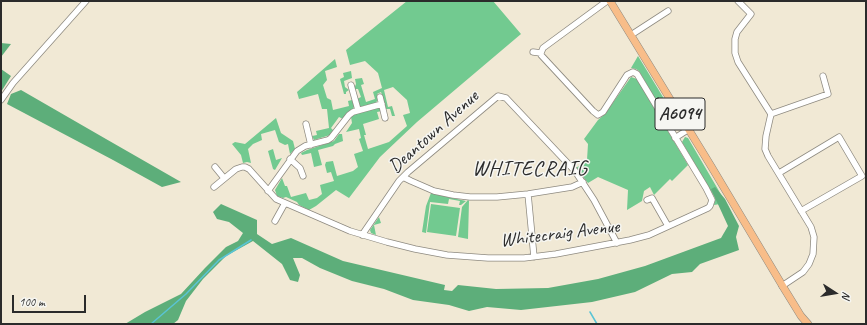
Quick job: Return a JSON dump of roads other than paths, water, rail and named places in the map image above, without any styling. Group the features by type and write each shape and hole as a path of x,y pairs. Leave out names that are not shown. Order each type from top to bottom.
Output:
{"main road":[{"name":"A6094","path":"610,1 689,129 782,286 801,316 808,324"},
{"name":"A6094","path":"801,316 803,324"}],"street":[{"path":"1,100 13,83 86,1"},
{"path":"540,53 543,48 607,1"},
{"path":"738,1 751,14 737,32 735,39 735,53 738,62 771,114 766,136 765,149 811,227 814,237 814,254 809,264 803,272 782,286"},
{"path":"631,35 668,11"},
{"path":"533,52 540,53"},
{"path":"540,53 542,58 598,115 603,112 628,74 630,72 635,72 675,138 689,129"},
{"path":"771,114 828,94 823,76"},
{"path":"351,85 358,110"},
{"name":"Deantown Avenue","path":"362,235 403,176 495,97 502,96 506,98 570,165 583,182"},
{"path":"380,97 385,118"},
{"path":"268,191 297,151 331,138 349,115 358,110 382,104"},
{"path":"306,124 311,145"},
{"name":"Whitecraig Avenue","path":"214,187 238,167 245,167 249,169 273,197 334,225 362,235 415,249 447,255 488,258 534,257 570,252 642,237 708,208 712,200 675,138"},
{"path":"778,173 839,138 843,144 862,176 801,211"},
{"path":"290,159 300,168 303,176"},
{"path":"215,167 224,178"},
{"path":"403,176 420,186 453,195 482,197 528,194 572,187 583,182 617,243"},
{"path":"528,194 534,257"},
{"path":"647,200 652,198 668,226"},
{"path":"275,221 285,203"}],"waterway":[{"path":"151,324 186,294 219,260 251,240"},
{"path":"590,312 597,324"}],"district":[{"name":"WHITECRAIG","path":"530,169"}]}
